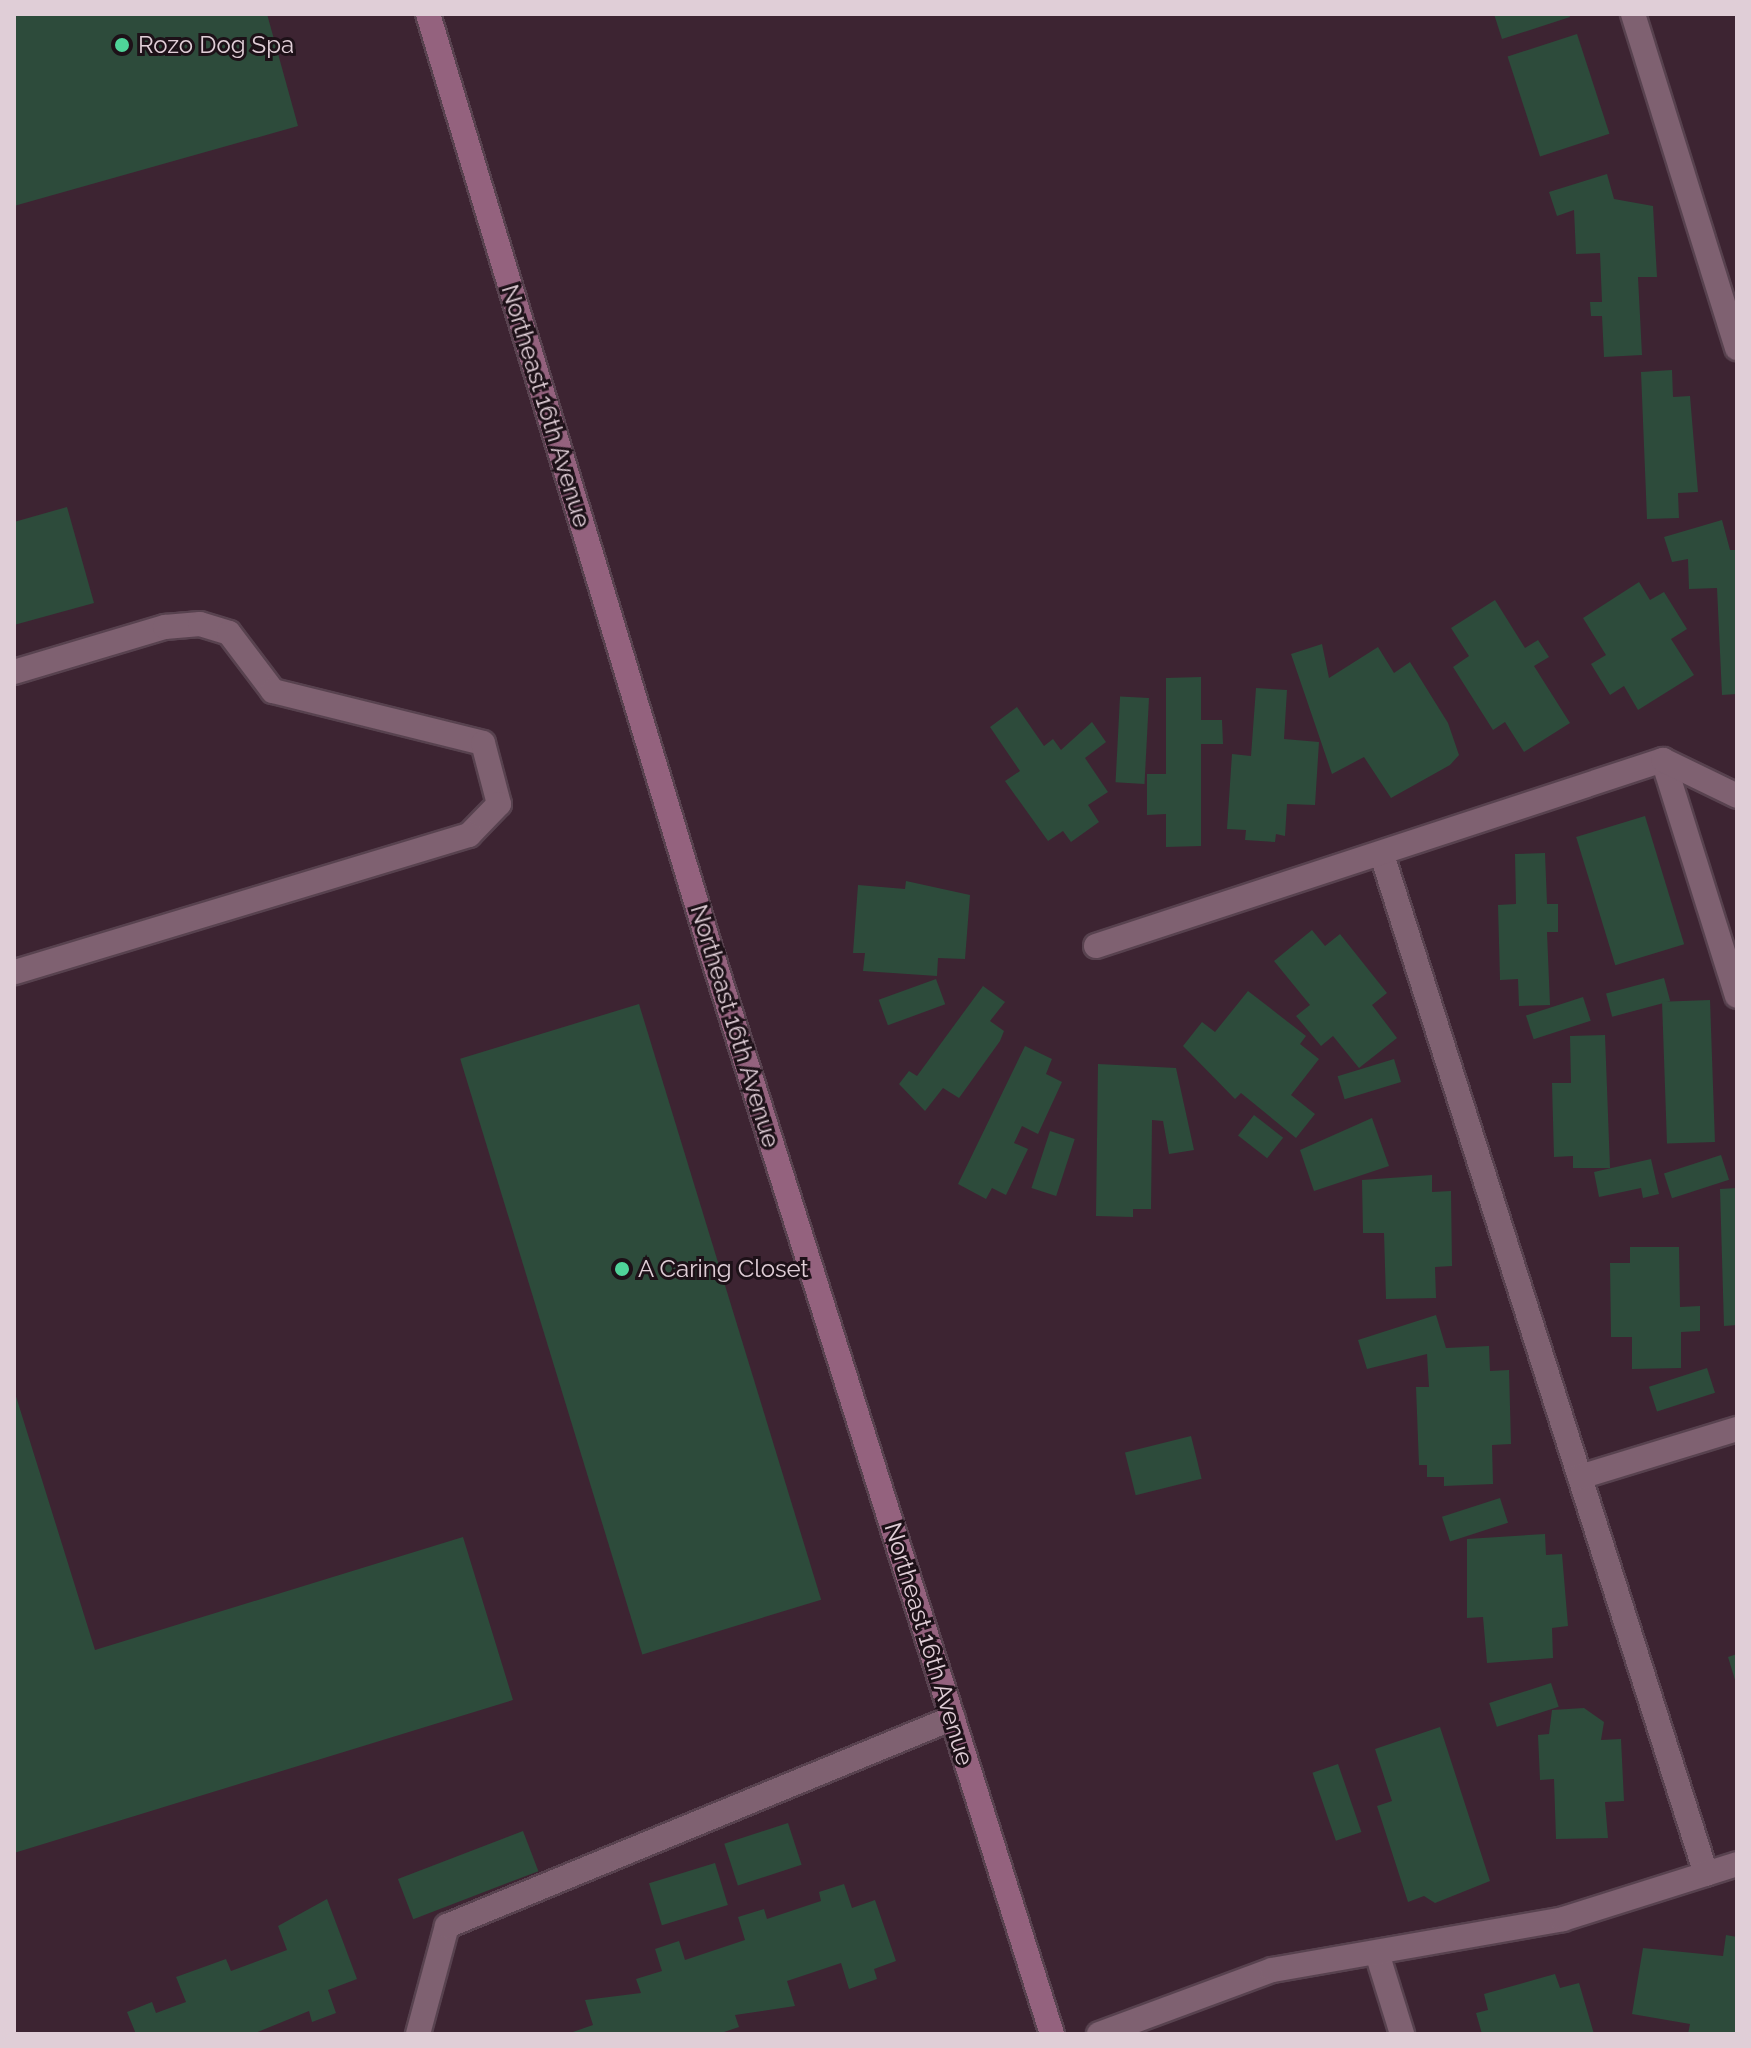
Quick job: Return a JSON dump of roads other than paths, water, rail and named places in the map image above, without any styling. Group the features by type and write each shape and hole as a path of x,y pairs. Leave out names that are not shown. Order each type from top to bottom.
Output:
{"street":[{"name":"Northeast 16th Avenue","path":"428,14 1052,2034"},
{"path":"1633,14 1737,348"},
{"path":"14,672 165,627 200,624 229,633 273,691 483,743 499,804 469,835 14,972"},
{"path":"1663,760 1737,996"},
{"path":"1096,946 1382,855 1663,760 1737,796"},
{"path":"1382,855 1706,1874"},
{"path":"1580,1477 1737,1429"},
{"path":"418,2034 447,1926 953,1718"},
{"path":"1099,2034 1272,1970 1563,1919 1737,1864"},
{"path":"1377,1953 1402,2034"}],"place":[{"name":"Rozo Dog Spa","path":"122,45"},
{"name":"A Caring Closet","path":"622,1269"}]}
